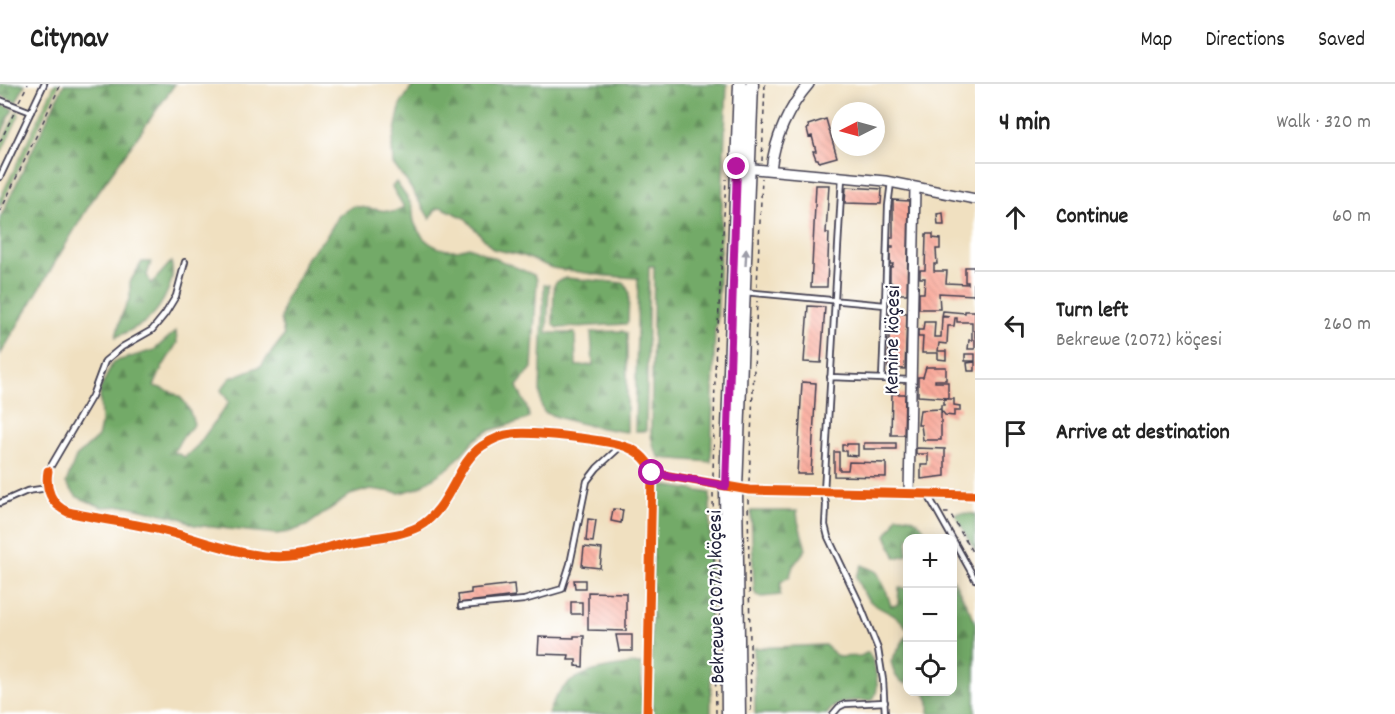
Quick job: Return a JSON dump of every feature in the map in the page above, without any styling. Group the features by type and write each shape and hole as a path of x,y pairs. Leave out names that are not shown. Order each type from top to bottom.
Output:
{"main road":[{"name":"Bekrewe (2072) köçesi","path":"738,714 737,167 740,84"},
{"name":"Bekrewe (2072) köçesi","path":"728,714 744,292 761,169 752,84"}],"street":[{"path":"761,169 777,143 799,97 809,84"},
{"path":"737,167 891,183 975,199"},
{"name":"Kemine köçesi","path":"909,494 915,187"},
{"path":"48,471 48,488 58,506 68,512 152,528 246,553 285,557 356,540 402,533 420,526 436,512 477,450 504,435 534,434 622,445 639,454 652,469 647,714"},
{"path":"652,473 737,488 975,495"}],"lane":[{"path":"0,177 44,84"},
{"path":"0,100 31,112"},
{"path":"842,177 824,492 825,525 828,537 859,602 878,649 882,664 885,714"},
{"path":"882,379 888,206 891,183"},
{"path":"48,471 92,396 105,361 122,347 152,330 165,314 176,296 185,262"},
{"path":"744,292 885,304"},
{"path":"830,377 911,380"},
{"path":"461,606 524,600 562,589 570,564 587,482 605,459 622,445"},
{"path":"0,502 27,491 48,488"},
{"path":"928,494 975,579"},
{"path":"834,714 839,707 845,704 885,702"}],"path":[{"path":"0,142 27,84"},
{"path":"0,212 61,84"},
{"path":"751,714 737,488 757,293 765,84"},
{"path":"938,513 950,513 975,557"}],"green space":[{"path":"0,84 25,84 16,102 0,95"},
{"path":"55,84 59,84 0,207 0,199"},
{"path":"64,84 175,84 91,202 0,355 0,218"},
{"path":"414,84 727,84 711,462 660,458 654,448 651,435 654,266 649,266 646,431 635,431 638,278 552,268 524,256 493,249 465,218 441,207 435,210 430,219 393,164 392,145 401,103"},
{"path":"2,105 13,109 0,137 0,109"},
{"path":"17,111 19,115 0,155 0,147"},
{"path":"396,182 412,206 414,222 419,232 430,243 453,250 469,247 534,275 537,280 532,368 517,386 529,417 488,431 475,439 451,466 418,488 400,493 370,489 350,495 306,526 289,532 276,534 194,525 181,518 128,506 102,507 77,497 66,483 76,457 98,437 101,425 100,390 113,362 154,350 176,331 177,343 154,386 176,394 188,408 194,424 181,439 174,452 185,457 198,445 229,402 221,390 230,378 261,366 284,336 281,319 285,299 307,257 326,237 339,215 353,206 393,212 404,207 392,187"},
{"path":"142,262 151,262 147,275 151,284 171,262 171,283 159,308 148,320 116,337 121,317 130,297 130,282"},
{"path":"566,278 624,283 629,292 628,322 626,324 558,328 553,324 554,286 556,282"},
{"path":"544,285 549,285 547,333 575,333 576,366 593,365 591,332 622,331 627,333 627,432 585,425 544,412 540,392"},
{"path":"662,485 710,493 711,714 650,714 654,489"},
{"path":"751,511 797,511 806,549 793,566 790,576 781,582 780,595 762,597 756,595 754,590"},
{"path":"955,514 975,514 975,550"},
{"path":"897,516 909,517 918,521 928,534 903,534 903,556 896,558 886,535"},
{"path":"862,565 877,572 891,606 898,605 899,588 903,588 903,623 869,601 856,577"},
{"path":"957,587 975,621 975,714 929,714 926,696 957,696"},
{"path":"903,642 903,682 896,676 891,661"},
{"path":"825,645 838,657 861,656 868,652 873,662 877,683 877,690 872,700 842,703 836,705 827,714 755,714 754,648"},
{"path":"641,664 643,714 548,714 554,700 571,681 593,671"}],"building":[{"path":"826,119 831,136 831,156 837,157 819,162 816,159 812,136 809,137 807,129 808,125"},
{"path":"816,185 829,185 826,233 829,233 827,287 811,287"},
{"path":"846,187 882,189 881,204 845,203"},
{"path":"893,200 909,201 907,294 890,294 892,283 890,282 890,267 893,264 890,264 890,248 893,246 890,246 890,238 893,238"},
{"path":"943,213 944,225 938,225 937,214"},
{"path":"926,234 933,234 933,238 940,239 940,249 936,249 937,264 934,264 934,271 947,271 946,283 968,284 965,282 965,267 974,267 974,295 939,293 940,309 919,309 919,293 924,293 925,278 920,278 920,270 925,270"},
{"path":"808,306 825,307 821,363 804,362"},
{"path":"943,311 965,313 965,311 975,311 975,349 968,349 969,340 972,340 972,322 957,322 955,318 954,326 948,326 947,344 939,343 938,351 946,351 946,360 938,359 938,353 922,353 923,337 918,337 918,330 923,330 924,322 935,322 934,337 941,337 942,317 949,317 942,316"},
{"path":"890,312 907,313 905,369 888,368"},
{"path":"965,354 975,354 975,361 965,361"},
{"path":"975,362 975,371 968,371 967,363"},
{"path":"926,367 946,367 946,380 935,380 935,382 948,382 948,398 918,396 918,377 923,377"},
{"path":"802,382 816,383 811,474 797,474"},
{"path":"892,394 905,394 904,435 891,435"},
{"path":"944,399 954,399 954,405 960,406 960,411 954,411 954,416 945,415 941,410 941,440 923,440 921,425 918,425 920,410 941,409"},
{"path":"864,443 896,443 896,449 864,449"},
{"path":"858,444 858,456 846,455 846,451 842,451 842,445"},
{"path":"916,448 945,449 945,476 921,479 921,465 928,465 928,454 916,454"},
{"path":"834,452 839,452 839,470 848,470 849,462 886,463 886,477 834,476"},
{"path":"613,509 623,510 621,523 611,521"},
{"path":"588,519 596,520 593,542 586,541"},
{"path":"584,547 602,549 600,568 582,566"},
{"path":"574,580 585,580 585,588 575,588"},
{"path":"514,584 515,596 459,603 458,595 471,593 471,589"},
{"path":"588,592 626,593 626,631 588,630"},
{"path":"571,602 582,602 582,614 571,614"},
{"path":"616,635 632,635 632,651 619,651"},
{"path":"574,636 584,636 583,667 576,666 576,660 568,660 569,655 538,654 539,637 574,638"}],"cycle path":[{"path":"48,471 47,484 50,495 57,505 68,512 161,530 247,553 282,557 306,554 352,541 394,535 418,527 438,509 473,454 482,446 500,437 522,433 553,435 589,439 629,448 643,458 652,473 647,714"},
{"path":"652,473 749,490 975,495"}],"route":[{"path":"652,473 726,486 737,167"}]}
